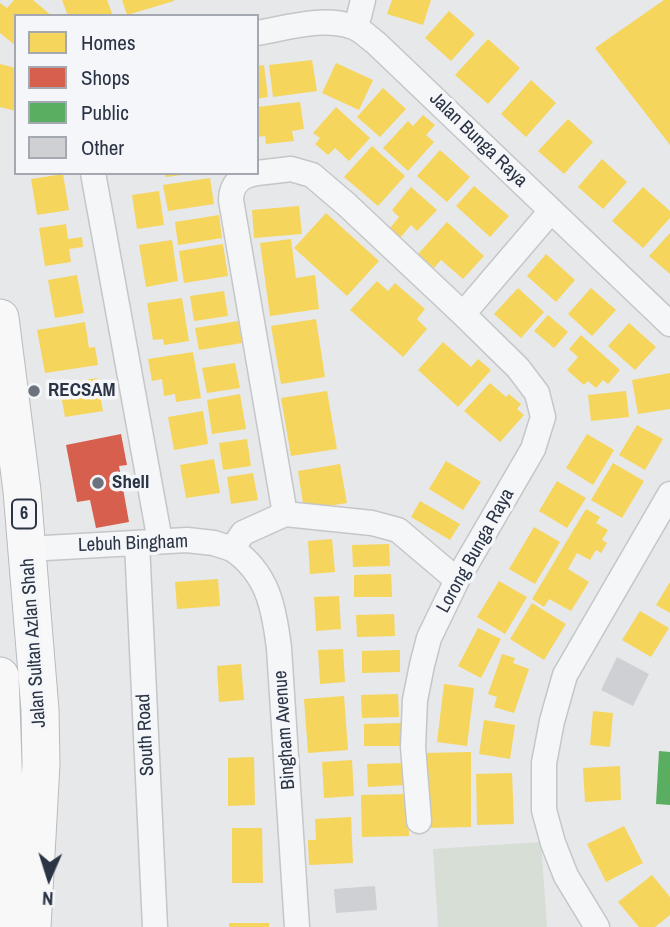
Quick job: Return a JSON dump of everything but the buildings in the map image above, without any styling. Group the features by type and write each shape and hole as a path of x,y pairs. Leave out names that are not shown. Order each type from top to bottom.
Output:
{"highway":[{"name":"Jalan Sultan Azlan Shah","path":"0,318 28,549 40,710 32,927"},
{"name":"Jalan Sultan Azlan Shah","path":"0,676 4,927"},
{"path":"40,764 51,808 55,927"}],"street":[{"path":"259,33 320,23 338,23 356,28 363,0"},
{"name":"Jalan Bunga Raya","path":"356,28 376,43 670,324"},
{"name":"Lorong Bunga Raya","path":"259,173 291,169 312,175 518,368 537,393 543,417 533,449 457,580 429,638 415,700 412,747 419,821"},
{"path":"93,175 149,542"},
{"name":"Lorong Bunga Raya","path":"251,175 241,178 234,185 231,200 285,514"},
{"path":"463,314 551,211"},
{"path":"597,927 566,876 553,843 544,810 544,764 565,675 670,494"},
{"path":"232,549 243,533 285,514 388,526 413,542 457,580"},
{"name":"Lebuh Bingham","path":"28,549 200,541 232,549"},
{"name":"South Road","path":"149,542 155,927"},
{"name":"Bingham Avenue","path":"232,549 245,558 266,584 275,614 297,927"}],"shaded area":[{"path":"541,842 547,927 438,927 433,849"}],"place":[{"name":"RECSAM","path":"34,391"},
{"name":"Shell","path":"98,483"}]}
